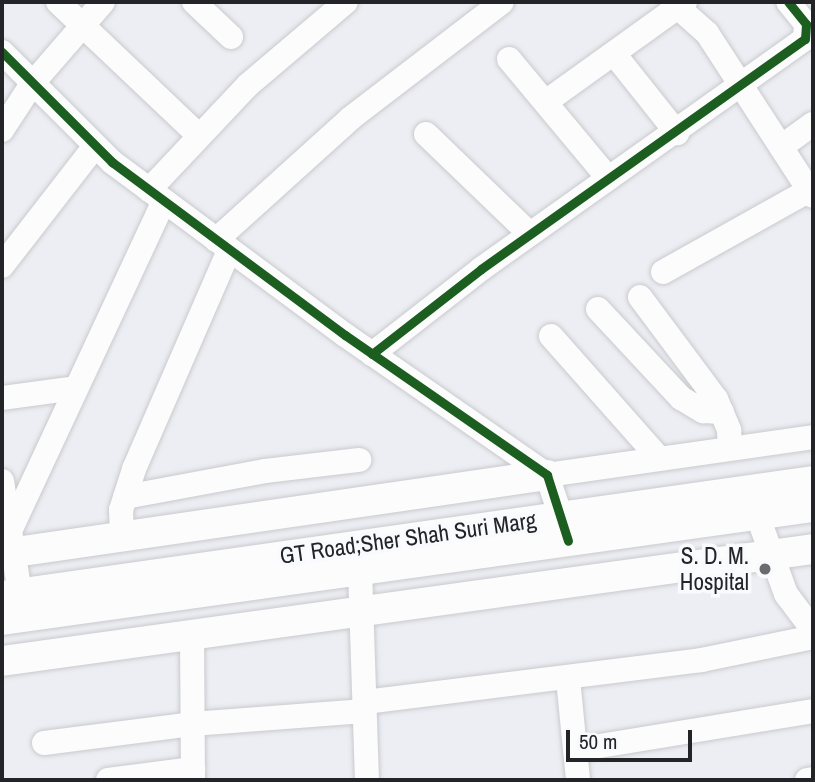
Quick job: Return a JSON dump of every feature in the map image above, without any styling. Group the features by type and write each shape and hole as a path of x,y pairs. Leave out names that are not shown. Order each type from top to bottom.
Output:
{"main road":[{"path":"8,546 122,537 548,475"},
{"name":"GT Road;Sher Shah Suri Marg","path":"2,620 360,570 813,481"},
{"name":"GT Road;Sher Shah Suri Marg","path":"11,594 565,529 813,507"},
{"path":"2,661 813,549"}],"street":[{"path":"58,2 197,134"},
{"path":"2,130 32,84 103,2"},
{"path":"194,2 230,37"},
{"path":"8,546 156,196 197,134 346,2"},
{"path":"122,537 125,497 222,245 351,118 502,2"},
{"path":"372,354 530,234 677,132 808,34 788,2"},
{"path":"547,101 615,55 678,3 707,33 742,84 812,193 663,272"},
{"path":"2,52 95,146 156,196 372,354 548,475 565,529"},
{"path":"615,55 677,132"},
{"path":"509,59 547,101 608,178"},
{"path":"781,147 813,124"},
{"path":"426,134 530,234"},
{"path":"2,266 95,146"},
{"path":"640,297 722,412 730,448"},
{"path":"598,309 681,398 703,411 722,412"},
{"path":"551,336 660,459"},
{"path":"2,398 76,388"},
{"path":"548,475 813,437"},
{"path":"125,497 265,471 359,460"},
{"path":"2,481 11,594"},
{"path":"757,514 786,594 813,630"},
{"path":"360,570 367,780"},
{"path":"108,780 193,775 192,635"},
{"path":"44,743 192,724 365,707 701,660 813,637"},
{"path":"568,679 578,780"},
{"path":"575,750 813,710"},
{"path":"807,780 813,779"}],"cycle path":[{"path":"372,354 481,269 805,39 806,24 788,2"},
{"path":"2,52 112,162 345,335 547,475 568,541"}],"place":[{"name":"S. D. M. Hospital","path":"765,569"}]}
